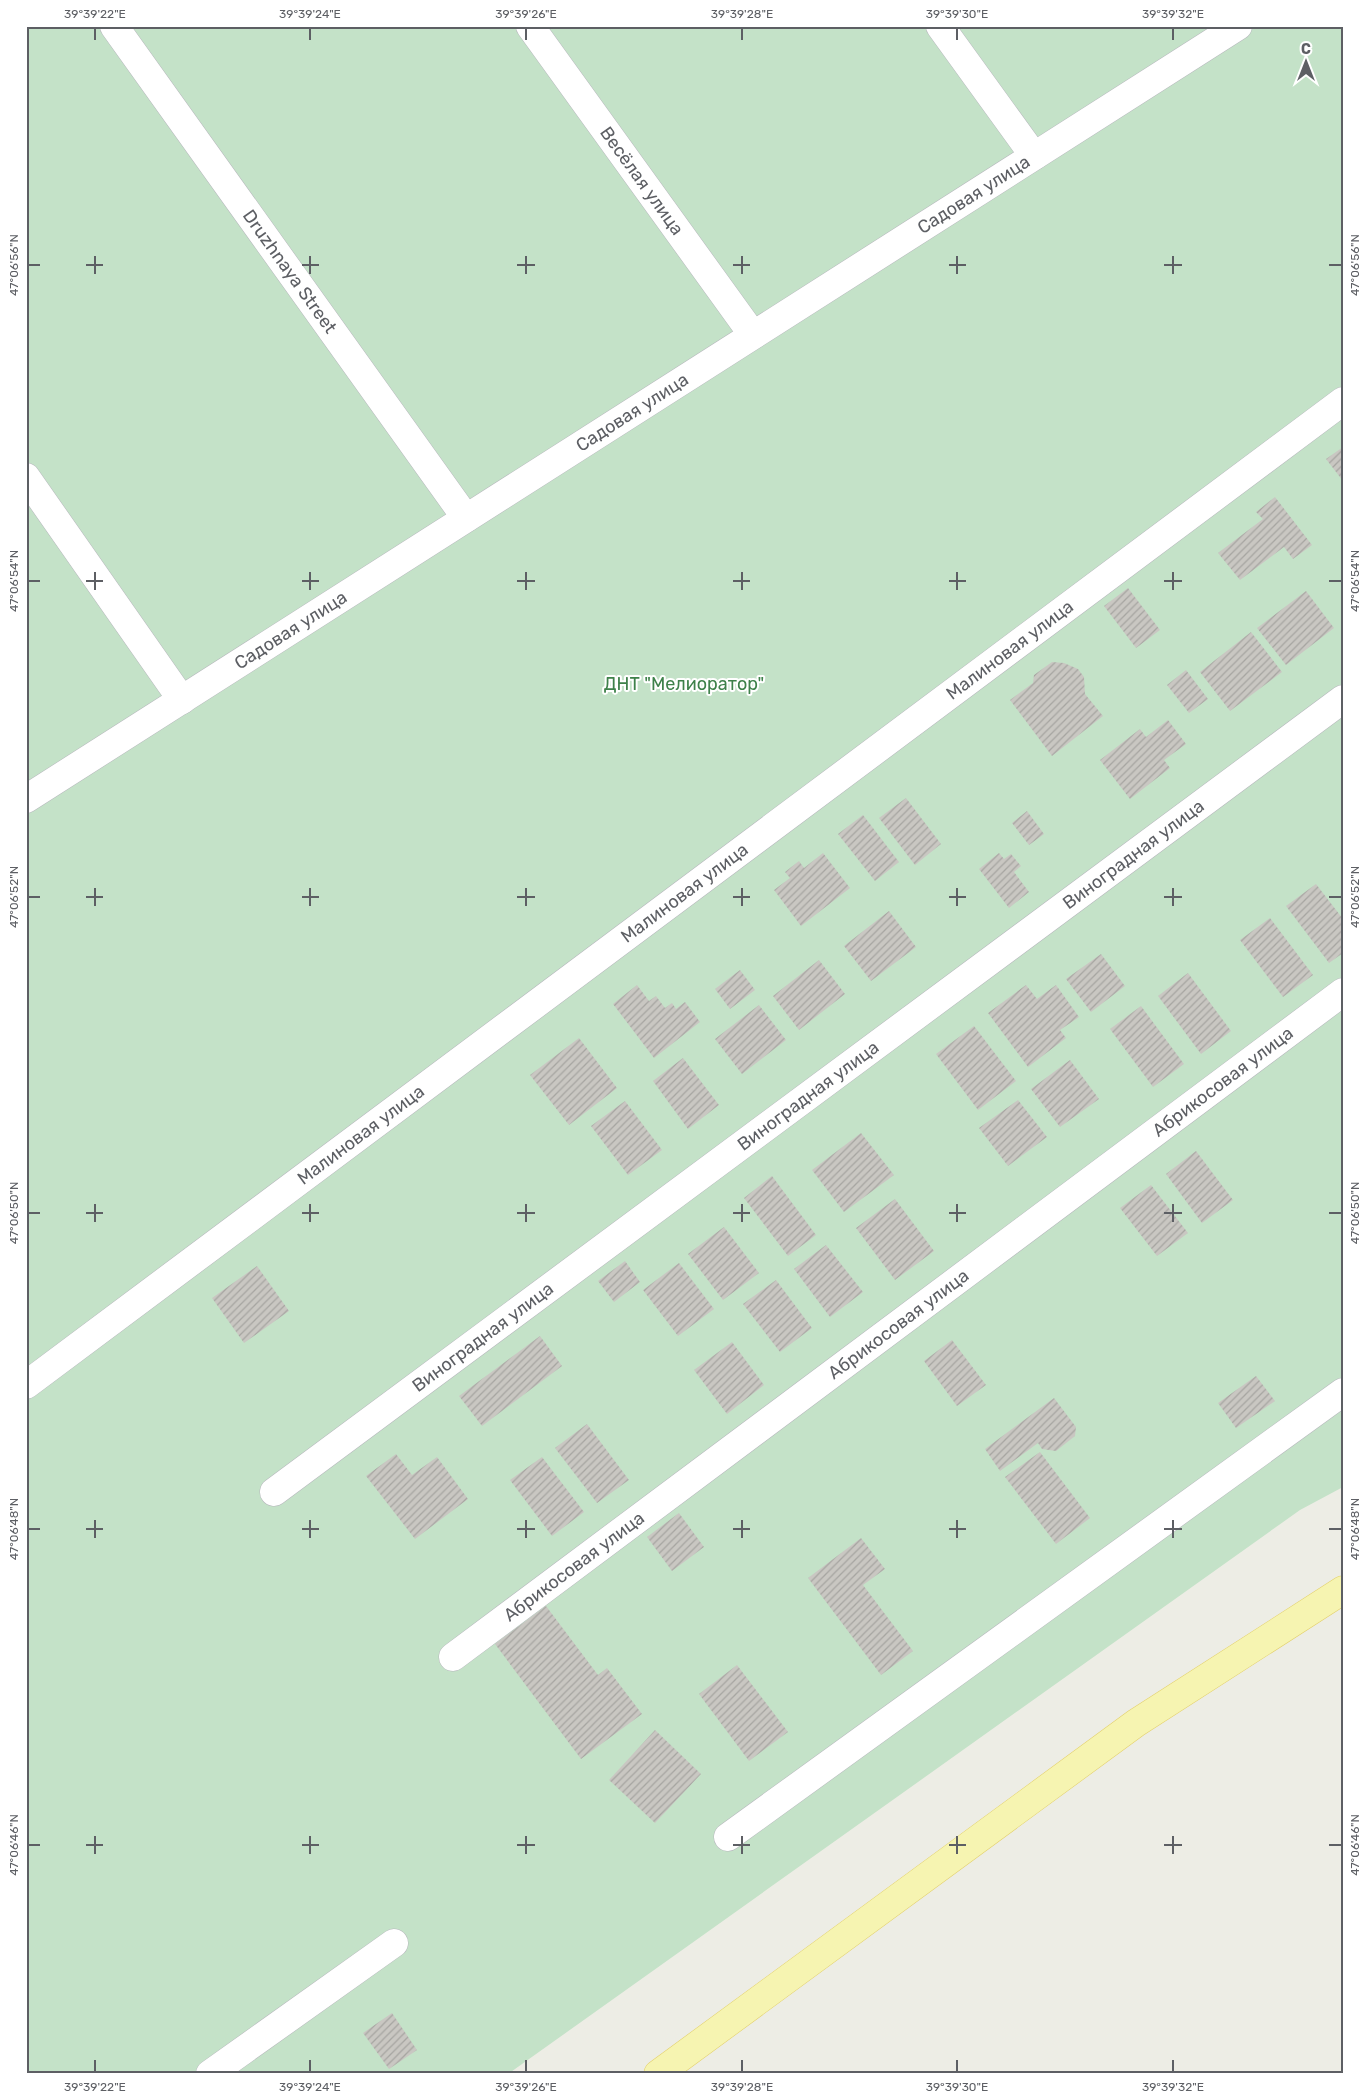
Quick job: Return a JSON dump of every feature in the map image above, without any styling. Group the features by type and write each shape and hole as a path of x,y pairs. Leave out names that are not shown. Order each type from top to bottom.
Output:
{"main road":[{"path":"658,2074 1136,1723 1343,1590"}],"lane":[{"name":"Druzhnaya Street","path":"114,26 466,518"},
{"name":"Весёлая улица","path":"530,26 753,335"},
{"path":"940,26 1034,156"},
{"name":"Садовая улица","path":"26,799 1238,26"},
{"name":"Малиновая улица","path":"26,1384 1343,401"},
{"path":"26,477 182,700"},
{"name":"Виноградная улица","path":"274,1492 1343,699"},
{"name":"Абрикосовая улица","path":"453,1657 1343,992"},
{"path":"728,1837 1343,1392"},
{"path":"210,2074 394,1943"}],"green space":[{"name":"ДНТ \"Мелиоратор\"","path":"26,26 1343,26 1343,1487 1300,1510 508,2074 26,2074"}],"building":[{"path":"1343,447 1343,481 1326,459"},
{"path":"1275,497 1312,545 1293,559 1284,547 1240,580 1218,553 1263,519 1256,512"},
{"path":"1128,588 1160,630 1136,648 1104,606"},
{"path":"1306,591 1334,628 1286,665 1257,628"},
{"path":"1251,632 1282,672 1230,711 1200,672"},
{"path":"1052,662 1064,663 1078,669 1084,677 1085,694 1103,716 1052,756 1010,700 1033,683 1034,675"},
{"path":"1186,670 1208,699 1189,713 1167,685"},
{"path":"1168,720 1186,744 1164,760 1170,768 1130,799 1100,760 1140,729 1146,737"},
{"path":"906,798 941,844 915,865 879,818"},
{"path":"1027,811 1044,834 1029,845 1012,823"},
{"path":"863,815 899,862 875,881 838,834"},
{"path":"823,853 850,888 801,926 774,890 790,878 785,872 799,861 804,868"},
{"path":"999,853 1004,859 1011,854 1021,866 1014,872 1029,892 1009,908 979,869"},
{"path":"1316,884 1343,919 1343,953 1329,963 1286,906"},
{"path":"889,911 916,947 871,981 844,946"},
{"path":"1270,918 1313,975 1283,997 1240,940"},
{"path":"1101,954 1125,986 1091,1012 1066,979"},
{"path":"819,960 845,994 799,1030 773,996"},
{"path":"740,970 755,990 730,1009 715,989"},
{"path":"1188,973 1231,1031 1201,1054 1158,996"},
{"path":"637,985 649,1001 656,996 665,1008 672,1003 676,1009 685,1002 700,1022 654,1058 613,1004"},
{"path":"1026,985 1037,999 1056,985 1079,1017 1060,1030 1066,1038 1028,1067 988,1013"},
{"path":"759,1005 786,1040 742,1074 715,1039"},
{"path":"1141,1006 1184,1064 1153,1087 1110,1029"},
{"path":"974,1026 1016,1081 978,1110 936,1054"},
{"path":"579,1038 617,1088 569,1125 530,1075"},
{"path":"683,1058 719,1105 688,1129 653,1081"},
{"path":"1070,1060 1099,1099 1060,1127 1031,1089"},
{"path":"1018,1100 1047,1137 1008,1166 979,1128"},
{"path":"625,1101 662,1150 628,1175 591,1126"},
{"path":"861,1133 894,1175 844,1212 812,1170"},
{"path":"1196,1151 1233,1200 1202,1223 1166,1174"},
{"path":"772,1176 816,1235 788,1256 744,1198"},
{"path":"1151,1185 1188,1233 1157,1256 1120,1208"},
{"path":"895,1199 934,1251 895,1280 856,1228"},
{"path":"724,1227 759,1273 723,1300 688,1254"},
{"path":"826,1245 863,1292 830,1317 794,1269"},
{"path":"625,1261 640,1282 614,1302 598,1281"},
{"path":"679,1263 714,1309 678,1336 643,1290"},
{"path":"257,1266 289,1311 244,1343 212,1298"},
{"path":"776,1280 812,1328 780,1352 743,1304"},
{"path":"540,1336 562,1366 482,1426 459,1396"},
{"path":"952,1340 986,1385 957,1406 924,1361"},
{"path":"732,1342 764,1385 727,1414 694,1370"},
{"path":"1256,1376 1275,1401 1236,1428 1218,1403"},
{"path":"1054,1398 1076,1427 1075,1436 1056,1451 1042,1449 1038,1443 1000,1471 985,1449"},
{"path":"587,1424 629,1480 597,1503 555,1448"},
{"path":"1040,1452 1090,1518 1056,1544 1005,1477"},
{"path":"396,1454 412,1475 437,1457 468,1499 415,1539 366,1476"},
{"path":"542,1457 584,1512 552,1536 510,1480"},
{"path":"679,1513 704,1547 672,1571 647,1537"},
{"path":"861,1538 885,1569 863,1585 913,1651 881,1675 808,1578"},
{"path":"546,1606 598,1675 607,1668 642,1714 581,1759 495,1644"},
{"path":"737,1665 788,1732 749,1761 699,1694"},
{"path":"655,1730 701,1774 655,1823 609,1780"},
{"path":"392,2013 417,2050 389,2069 363,2033"}]}
